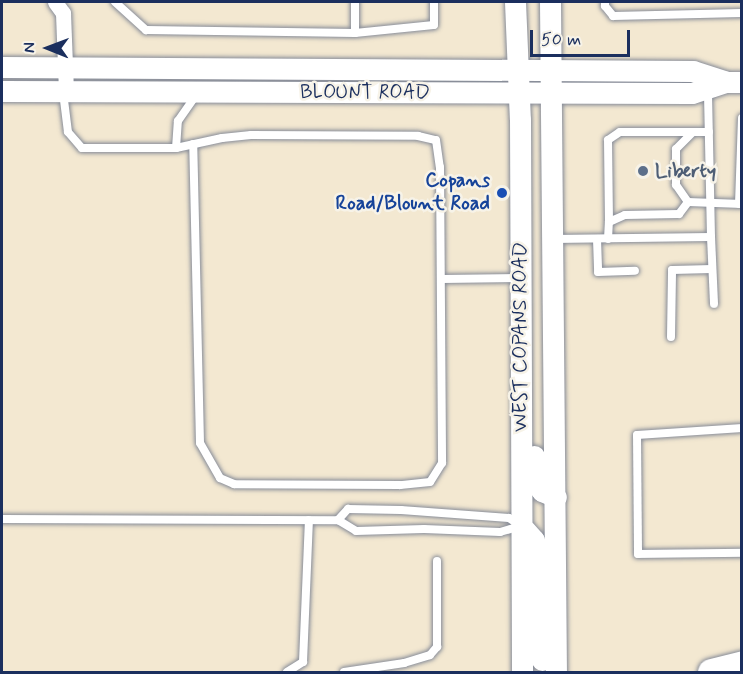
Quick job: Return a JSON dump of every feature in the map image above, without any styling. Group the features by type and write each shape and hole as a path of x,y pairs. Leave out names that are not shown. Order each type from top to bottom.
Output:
{"highway":[{"path":"711,672 741,664"}],"main road":[{"name":"WEST COPANS ROAD","path":"515,2 521,278 522,672"},
{"name":"WEST COPANS ROAD","path":"550,2 556,672"},
{"name":"BLOUNT ROAD","path":"2,67 693,71 725,84"},
{"name":"BLOUNT ROAD","path":"2,91 692,93 725,84"},
{"path":"520,371 533,407 534,481 542,491 556,497"},
{"path":"521,526 534,540 541,596 542,672"}],"street":[{"path":"55,2 63,13 65,91"}],"lane":[{"path":"115,2 146,30 355,33 434,24 434,2"},
{"path":"355,2 355,33"},
{"path":"605,2 613,16 741,13"},
{"path":"714,304 709,132 725,84"},
{"path":"65,91 68,132 82,148 176,148 193,144 251,135 418,136 436,140 440,167 442,463 430,482 400,485 234,484 220,478 200,443 193,144"},
{"path":"176,148 178,121 199,91"},
{"path":"692,132 676,149 676,185 688,202 740,204 741,118"},
{"path":"608,239 608,140 620,132 709,132"},
{"path":"609,222 625,215 679,214 688,202"},
{"path":"552,239 711,237"},
{"path":"597,239 598,272 635,271"},
{"path":"671,337 672,270 712,269"},
{"path":"442,279 521,278"},
{"path":"741,428 637,435 637,447 638,554 741,554"},
{"path":"338,520 348,509 401,510 509,518 521,526"},
{"path":"2,519 338,520 356,531 424,529 500,532 521,526"},
{"path":"287,672 303,662 309,520"},
{"path":"344,672 404,663 430,655 437,647 437,561"}],"place":[{"name":"Liberty","path":"643,171"},
{"name":"Copans Road/Blount Road","path":"502,193"}]}
